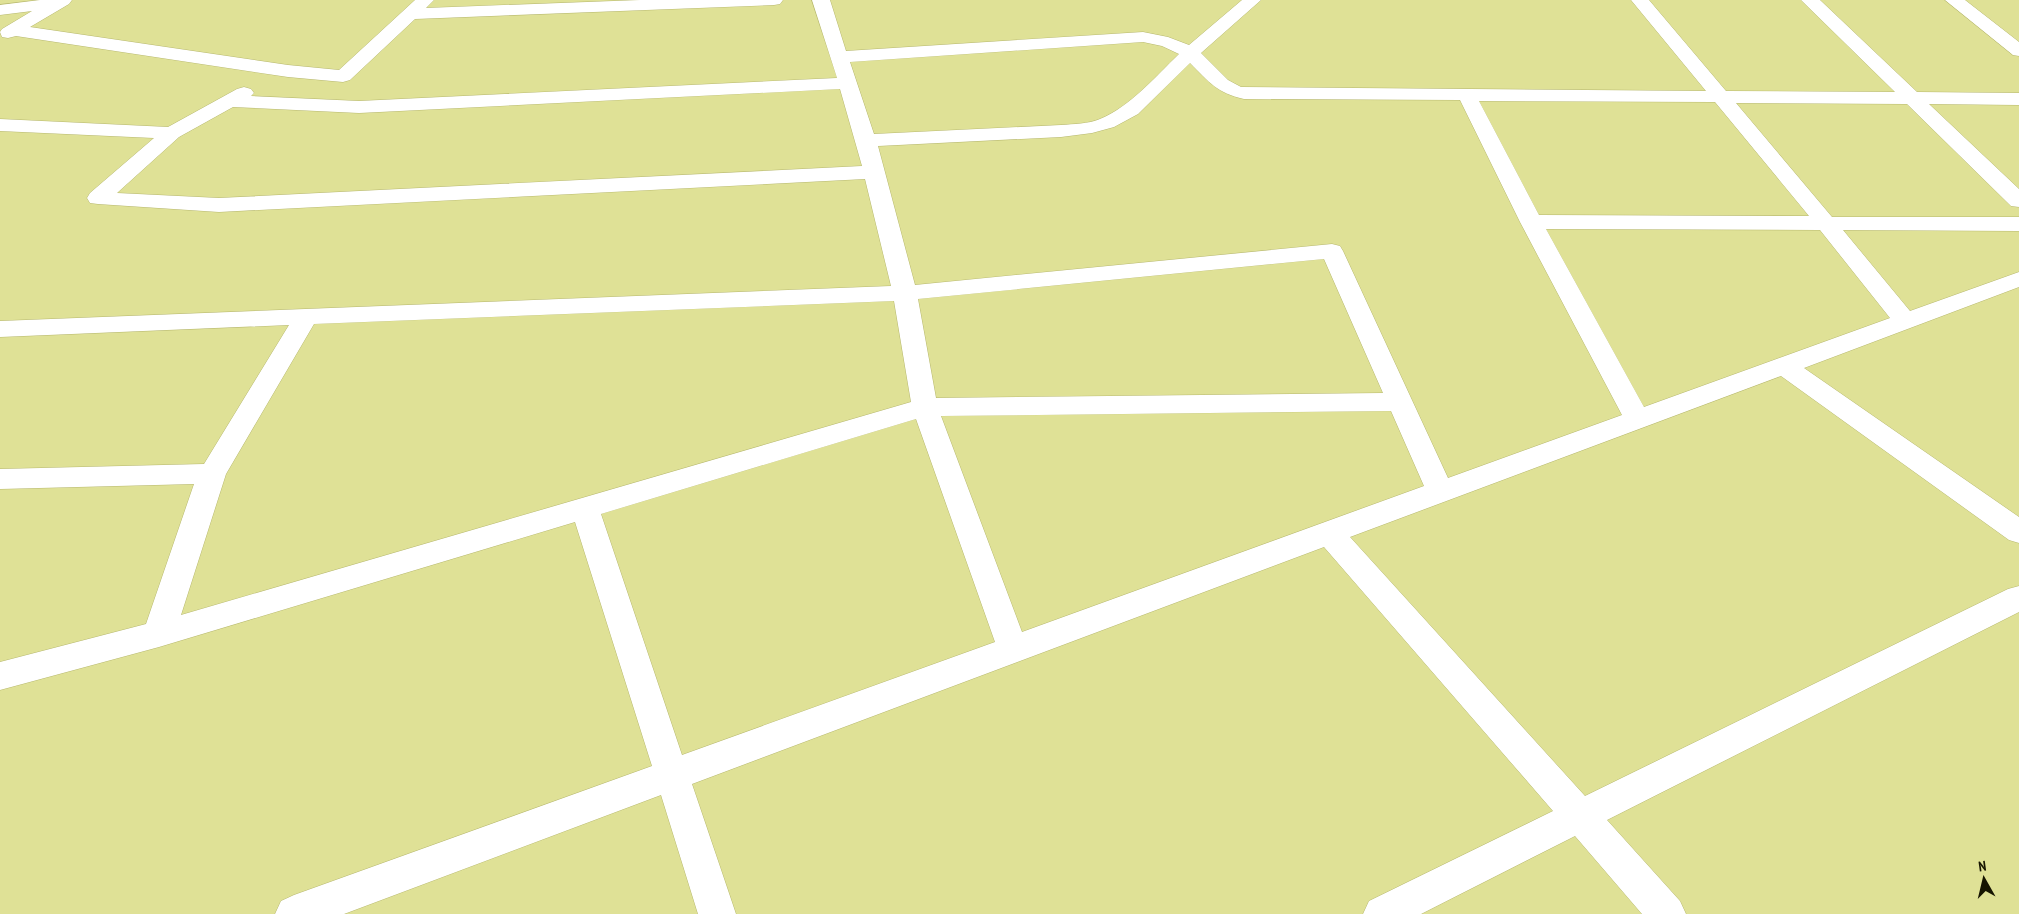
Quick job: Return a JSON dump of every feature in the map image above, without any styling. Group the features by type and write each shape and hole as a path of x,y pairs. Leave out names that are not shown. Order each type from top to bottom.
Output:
{"street":[{"path":"6,34 344,76 425,0"},
{"path":"410,14 774,0"},
{"path":"822,0 838,57 866,140 904,293 925,406 1012,649"},
{"path":"866,140 1085,129 1107,123 1131,110 1190,53 1252,0"},
{"path":"1640,0 1905,321"},
{"path":"1810,0 2019,201"},
{"path":"1954,0 2019,51"},
{"path":"0,10 61,2"},
{"path":"6,34 61,2"},
{"path":"838,57 1143,37 1160,40 1190,53 1221,85 1233,92 2019,99"},
{"path":"288,70 172,133 98,198 218,205 874,172"},
{"path":"229,101 359,107 847,83"},
{"path":"1467,95 1531,222 1638,419"},
{"path":"0,125 172,133"},
{"path":"1531,222 2019,224"},
{"path":"0,329 904,293 1332,251 1442,492"},
{"path":"294,914 2019,279"},
{"path":"159,634 212,474 306,317"},
{"path":"1783,365 2019,532"},
{"path":"0,676 159,634 925,406 1401,402"},
{"path":"0,479 212,474"},
{"path":"585,508 717,914"},
{"path":"1329,533 1667,914"},
{"path":"1382,914 2019,598"}]}
